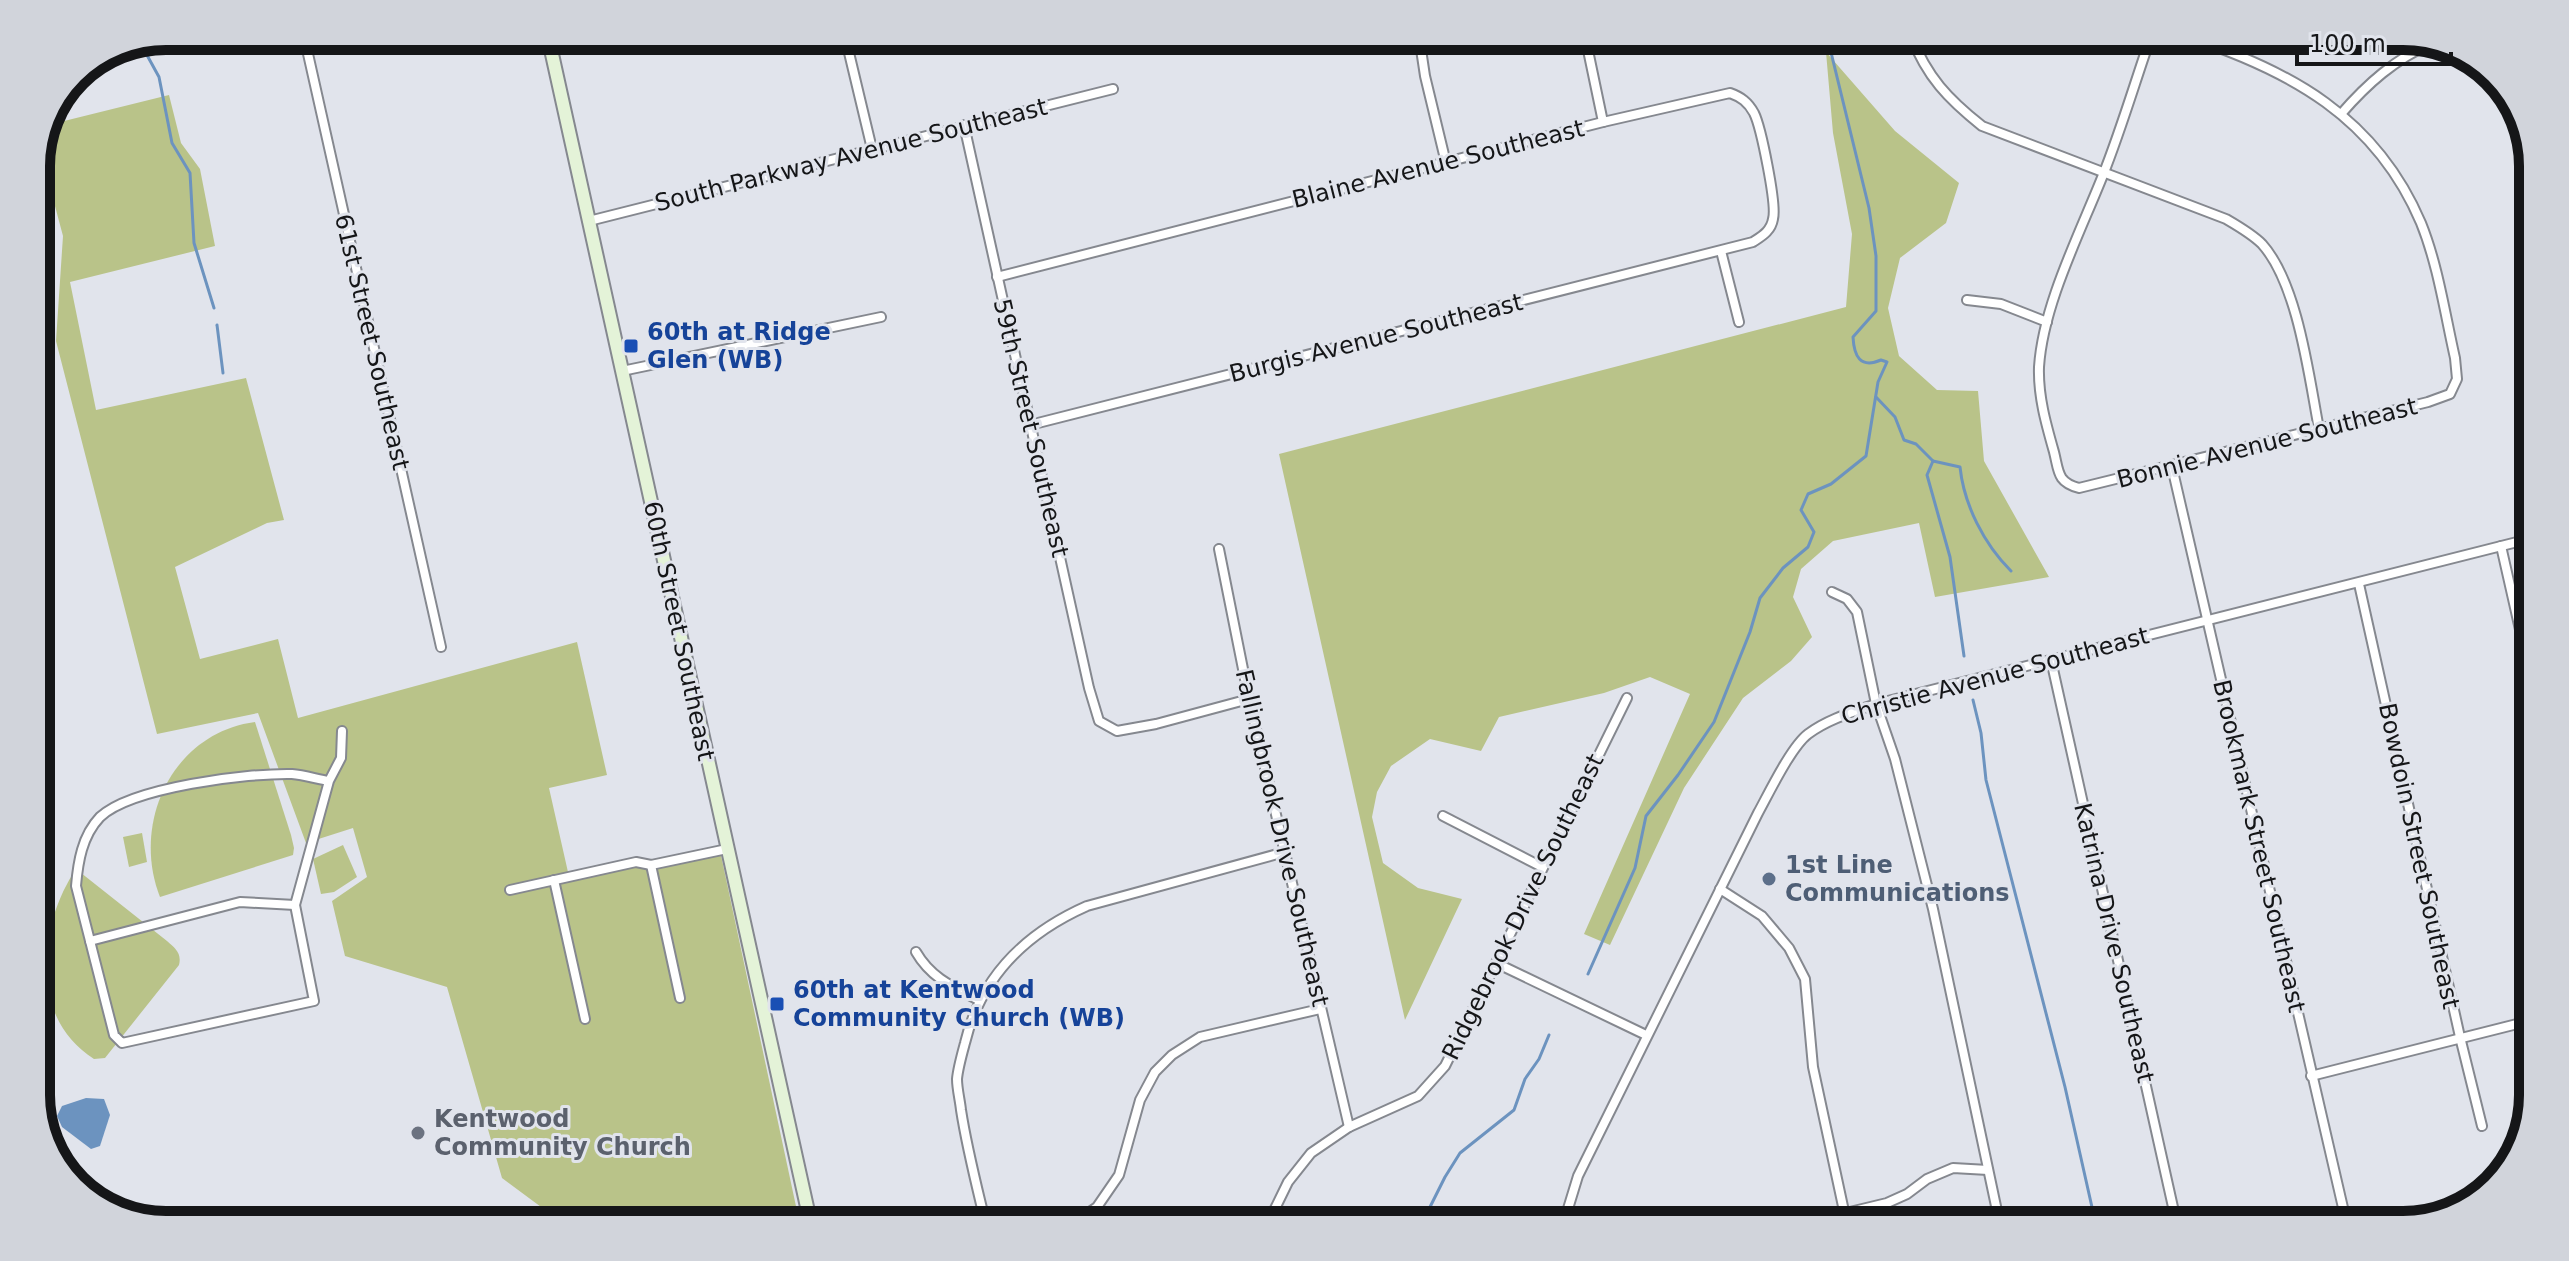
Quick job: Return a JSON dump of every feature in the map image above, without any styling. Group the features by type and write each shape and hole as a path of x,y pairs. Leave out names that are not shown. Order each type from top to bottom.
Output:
{"main road":[{"name":"60th Street Southeast","path":"551,50 808,1211"}],"street":[{"name":"61st Street Southeast","path":"307,50 441,647"},
{"path":"848,50 872,149"},
{"path":"1421,50 1446,163"},
{"path":"1588,50 1603,122"},
{"path":"1917,50 1927,72 1954,104 1982,126 2226,219 2261,243 2285,282 2306,361 2319,429"},
{"path":"1967,300 2001,304 2047,322 2078,234 2104,173 2146,50"},
{"path":"2221,50 2273,70 2341,114 2365,87 2390,66 2417,51"},
{"name":"South Parkway Avenue Southeast","path":"589,221 1113,89"},
{"name":"Blaine Avenue Southeast","path":"997,277 1603,122 1730,93 1742,97 1754,112 1774,217 1768,232"},
{"name":"Bonnie Avenue Southeast","path":"2047,322 2039,368 2042,405 2059,474 2067,484 2079,488 2172,467 2450,394 2457,379 2448,327 2421,223 2392,168 2370,140 2341,114"},
{"name":"59th Street Southeast","path":"964,125 1099,721 1117,731 1249,699"},
{"name":"Burgis Avenue Southeast","path":"1030,425 1721,251 1753,242 1768,232"},
{"path":"1721,251 1739,322"},
{"path":"622,371 881,317"},
{"name":"Brookmark Street Southeast","path":"2172,467 2344,1211"},
{"name":"Christie Avenue Southeast","path":"1567,1211 1578,1176 1646,1035 1777,778 1805,736 1840,716 1876,704 2519,542"},
{"path":"2501,546 2519,625"},
{"name":"Fallingbrook Drive Southeast","path":"1219,549 1249,699 1349,1127"},
{"name":"Bowdoin Street Southeast","path":"2359,584 2482,1126"},
{"path":"1832,592 1847,599 1857,612 1876,704 1895,759 1933,909 1997,1211"},
{"name":"Katrina Drive Southeast","path":"2051,660 2174,1211"},
{"name":"Ridgebrook Drive Southeast","path":"1274,1211 1288,1182 1311,1153 1349,1127 1418,1096 1445,1066 1627,698"},
{"path":"329,781 294,774 214,778 127,801 101,817 85,840 76,886 114,1035 122,1043 314,1001 295,905 329,781 341,758 342,731"},
{"path":"1443,816 1542,867"},
{"path":"510,890 636,862 651,865 727,849"},
{"path":"983,1211 957,1080 969,1025 979,1000 1005,961 1058,919 1116,896 1285,852"},
{"path":"651,865 680,998"},
{"path":"554,880 585,1019"},
{"path":"1720,889 1762,916 1789,948 1805,979 1813,1067 1844,1211"},
{"path":"90,941 240,902 295,905"},
{"path":"916,952 928,971 940,981 979,1000"},
{"path":"1496,963 1646,1035"},
{"path":"1091,1211 1119,1175 1140,1100 1155,1072 1172,1055 1200,1037 1320,1009"},
{"path":"2311,1076 2519,1023"},
{"path":"1853,1211 1887,1203 1907,1194 1927,1179 1953,1168 1988,1170"}],"green space":[{"path":"1826,52 1895,131 1959,183 1946,223 1900,258 1888,308 1899,356 1937,390 1978,391 1984,461 2049,577 1935,597 1919,523 1833,541 1801,569 1793,597 1812,637 1791,661 1743,698 1684,788 1610,945 1584,934 1690,694 1650,677 1604,693 1499,717 1481,751 1430,739 1391,766 1377,792 1372,817 1383,863 1418,888 1462,899 1405,1020 1279,454 1846,307 1852,234 1833,133"},
{"path":"169,95 181,143 200,169 215,246 70,282 96,410 246,378 284,520 267,523 175,567 200,659 278,639 298,718 577,642 607,775 549,788 570,881 719,846 797,1211 547,1211 502,1178 447,987 345,956 332,901 367,877 353,828 306,843 258,713 157,734 56,341 63,236 50,187 50,159 59,122"},
{"path":"255,722 291,835 293,855 160,897 152,869 151,840 155,812 166,786 181,763 201,744 226,730"},
{"path":"142,833 147,862 129,867 123,837"},
{"path":"343,845 357,877 334,892 321,894 313,859"},
{"path":"76,869 167,941 180,957 179,965 105,1058 94,1059 73,1041 58,1020 50,998 50,934 63,892"}],"water":[{"path":"86,1098 104,1099 110,1115 100,1146 91,1149 62,1127 57,1116 62,1106"}],"waterway":[{"path":"1588,974 1635,868 1646,816 1714,722 1750,632 1760,598 1783,568 1808,547 1814,532 1801,510 1808,494 1831,484 1866,456 1878,382 1887,362 1863,362 1854,344 1853,337 1876,311 1876,256 1869,208 1830,50"},
{"path":"145,52 159,77 172,143 190,173 194,243 214,308"},
{"path":"217,325 223,373"},
{"path":"1876,397 1895,417 1904,440 1916,444 1933,461 1960,467 1977,523 1992,549 2011,571"},
{"path":"1933,461 1927,475 1950,557 1964,656"},
{"path":"1973,700 1981,733 1986,780 2065,1087 2093,1211"},
{"path":"1428,1211 1460,1153 1514,1110 1525,1079 1539,1059 1549,1035"}],"place":[{"name":"60th at Ridge Glen (WB)","path":"631,346"},
{"name":"1st Line Communications","path":"1769,879"},
{"name":"60th at Kentwood Community Church (WB)","path":"777,1004"},
{"name":"Kentwood Community Church","path":"418,1133"}]}
